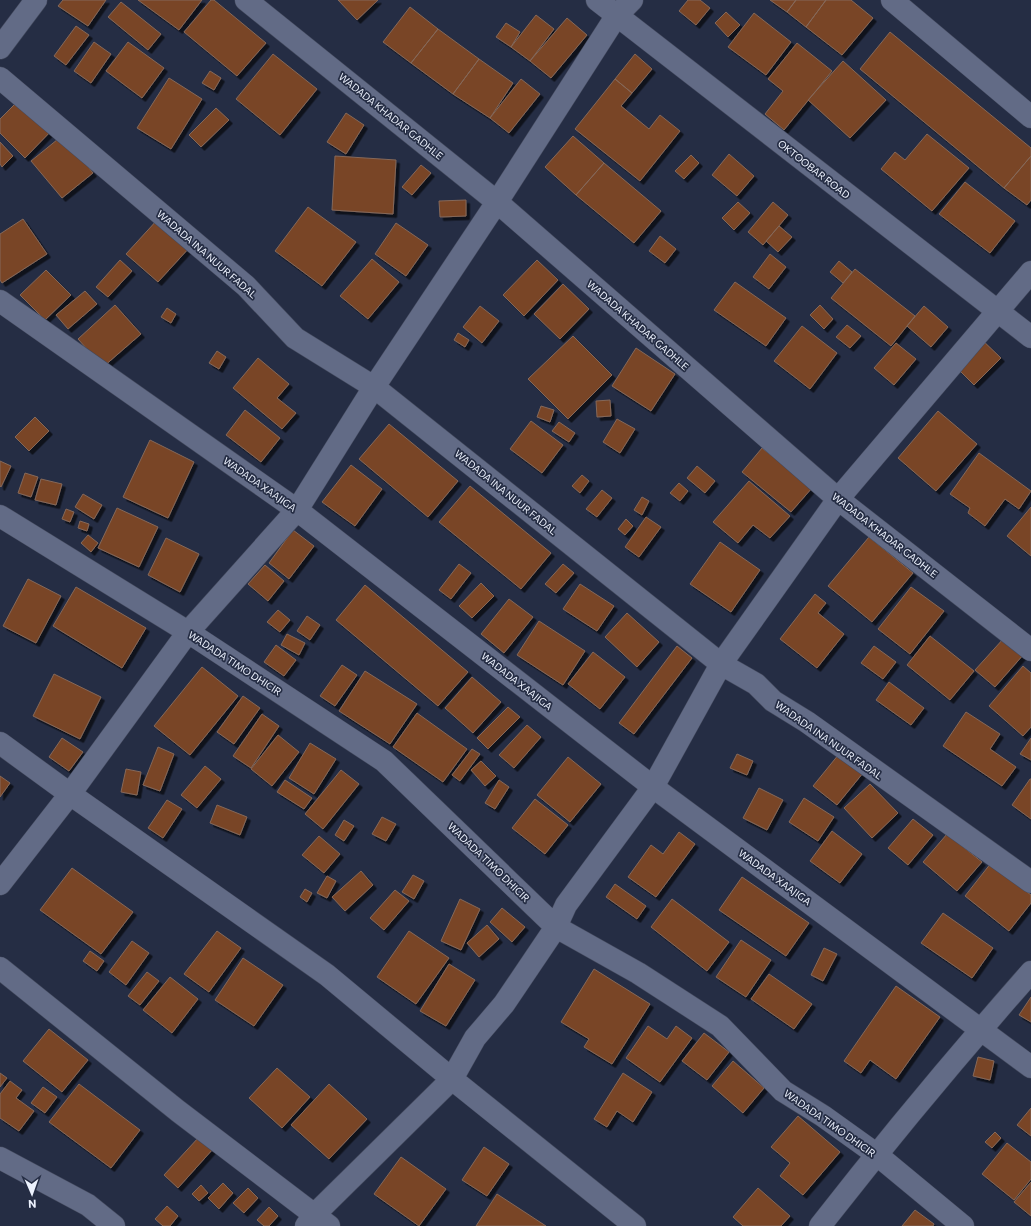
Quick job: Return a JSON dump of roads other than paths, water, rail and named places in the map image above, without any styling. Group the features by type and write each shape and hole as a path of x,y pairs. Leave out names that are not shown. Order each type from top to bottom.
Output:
{"street":[{"path":"0,48 36,0"},
{"name":"WADADA KHADAR GADHLE","path":"246,0 498,202 838,499 1031,650"},
{"name":"OKTOOBAR ROAD","path":"597,0 1031,337"},
{"path":"0,884 70,794 188,632 297,510 374,387 498,202 617,16 632,0"},
{"path":"892,0 1031,117"},
{"name":"WADADA INA NUUR FADAL","path":"0,78 246,286 295,338 374,387 720,664 756,684 773,701 813,727 1031,882"},
{"path":"0,968 316,1222 452,1079 475,1038 504,1004 556,927 566,905 653,787 720,664 838,499 1031,272"},
{"name":"WADADA XAAJIGA","path":"0,301 297,510 653,787 1031,1067"},
{"name":"WADADA TIMO DHICIR","path":"0,516 188,632 384,761 556,927 638,973 720,1026 783,1091 823,1116 876,1154 964,1226"},
{"path":"0,743 70,794 328,975 452,1079 636,1226"},
{"path":"820,1226 876,1154 1031,972"},
{"path":"0,1158 88,1205 114,1226"}]}
